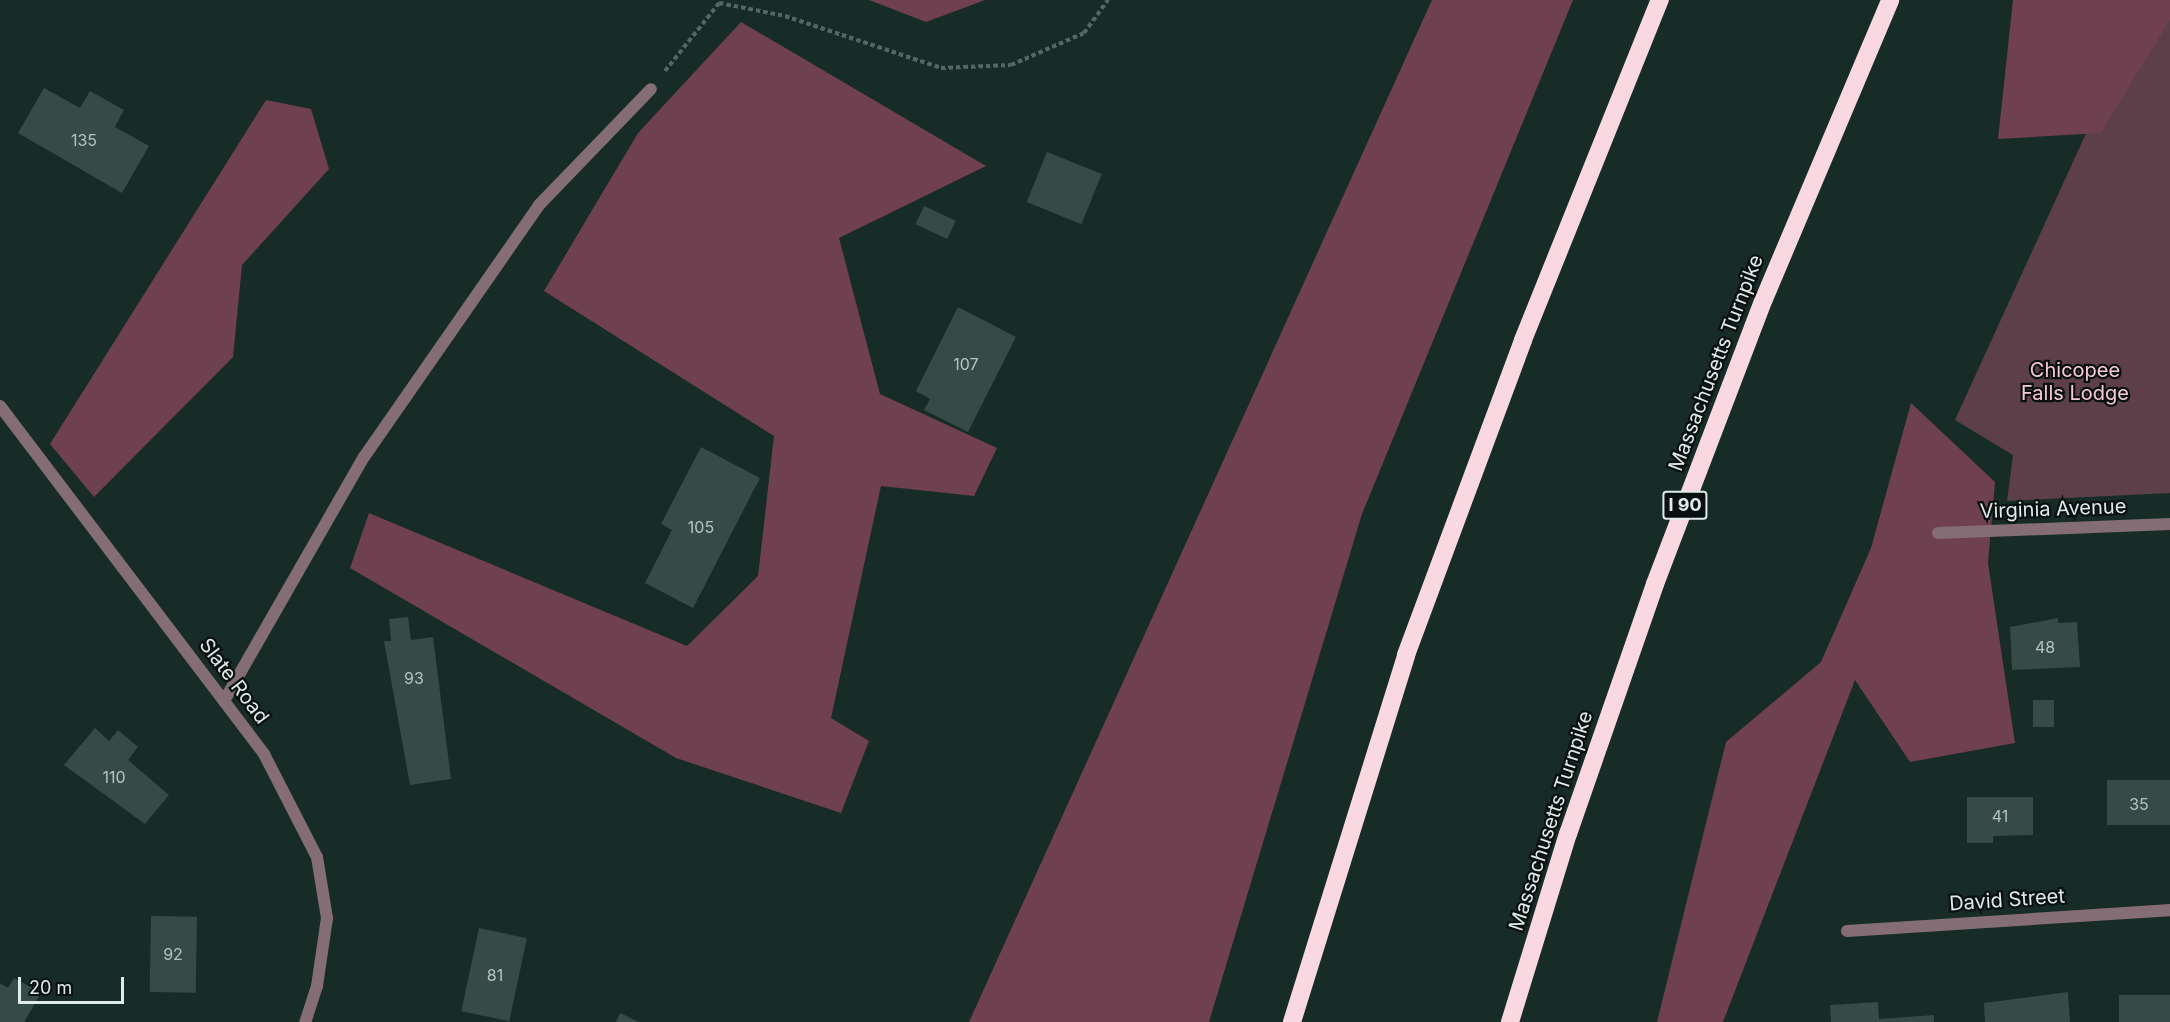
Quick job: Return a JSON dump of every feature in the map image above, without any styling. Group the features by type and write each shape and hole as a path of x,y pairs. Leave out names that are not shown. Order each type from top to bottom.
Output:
{"highway":[{"path":"1292,1022 1406,655 1523,340 1660,0"},
{"name":"Massachusetts Turnpike","path":"1510,1022 1568,834 1660,573 1764,299 1890,0"}],"street":[{"path":"224,701 364,457 539,205 651,89"},
{"name":"Slate Road","path":"0,406 264,754 317,857 327,918 317,986 305,1022"},
{"name":"Virginia Avenue","path":"1938,533 2170,524"},
{"name":"David Street","path":"1847,931 2170,910"}],"path":[{"path":"651,89 719,3 726,0"},
{"path":"719,3 785,16 941,68 1011,65 1084,33 1108,0"}],"green space":[{"name":"Chicopee Falls Lodge","path":"2170,0 2170,493 2007,501 2013,455 1955,420 2114,72"}],"shaded area":[{"path":"869,0 985,0 926,22"},
{"path":"1432,0 1573,0 1362,514 1209,1022 969,1022"},
{"path":"2013,0 2170,0 2170,20 2101,133 1998,139"},
{"path":"741,22 986,166 839,238 880,394 997,448 974,496 881,486 831,718 869,741 841,813 676,758 350,568 369,513 687,646 758,576 774,436 544,291 638,133"},
{"path":"266,100 311,109 329,169 242,265 233,357 94,497 50,444"},
{"path":"1911,403 1995,482 1988,563 2015,743 1910,762 1855,680 1723,1022 1657,1022 1726,742 1821,662 1871,548"}],"building":[{"path":"44,88 80,108 90,91 124,110 115,127 149,146 122,193 18,133"},
{"path":"1047,152 1102,174 1081,224 1027,202"},
{"path":"924,206 956,221 947,239 916,224"},
{"path":"958,307 1016,337 968,432 924,410 930,399 916,391"},
{"path":"701,447 760,478 693,608 645,583 672,530 661,524"},
{"path":"408,617 411,640 433,637 451,779 410,785 384,641 391,641 389,619"},
{"path":"2058,618 2058,623 2077,622 2080,667 2012,670 2010,627"},
{"path":"2033,700 2054,700 2054,727 2033,727"},
{"path":"95,728 109,741 118,730 138,747 128,760 169,795 145,824 64,765"},
{"path":"2107,780 2170,780 2170,825 2107,825"},
{"path":"1967,797 2033,797 2033,835 1993,836 1993,843 1967,843"},
{"path":"151,916 197,917 196,993 150,992"},
{"path":"479,928 527,938 509,1021 461,1011"},
{"path":"14,978 41,993 24,1022 0,1022 0,983 8,988"},
{"path":"2068,992 2070,1022 1985,1022 1984,1003"},
{"path":"2119,995 2170,995 2170,1022 2119,1022"},
{"path":"1878,1002 1879,1019 1934,1015 1934,1022 1831,1022 1830,1005"},
{"path":"620,1013 639,1022 616,1022"}]}
